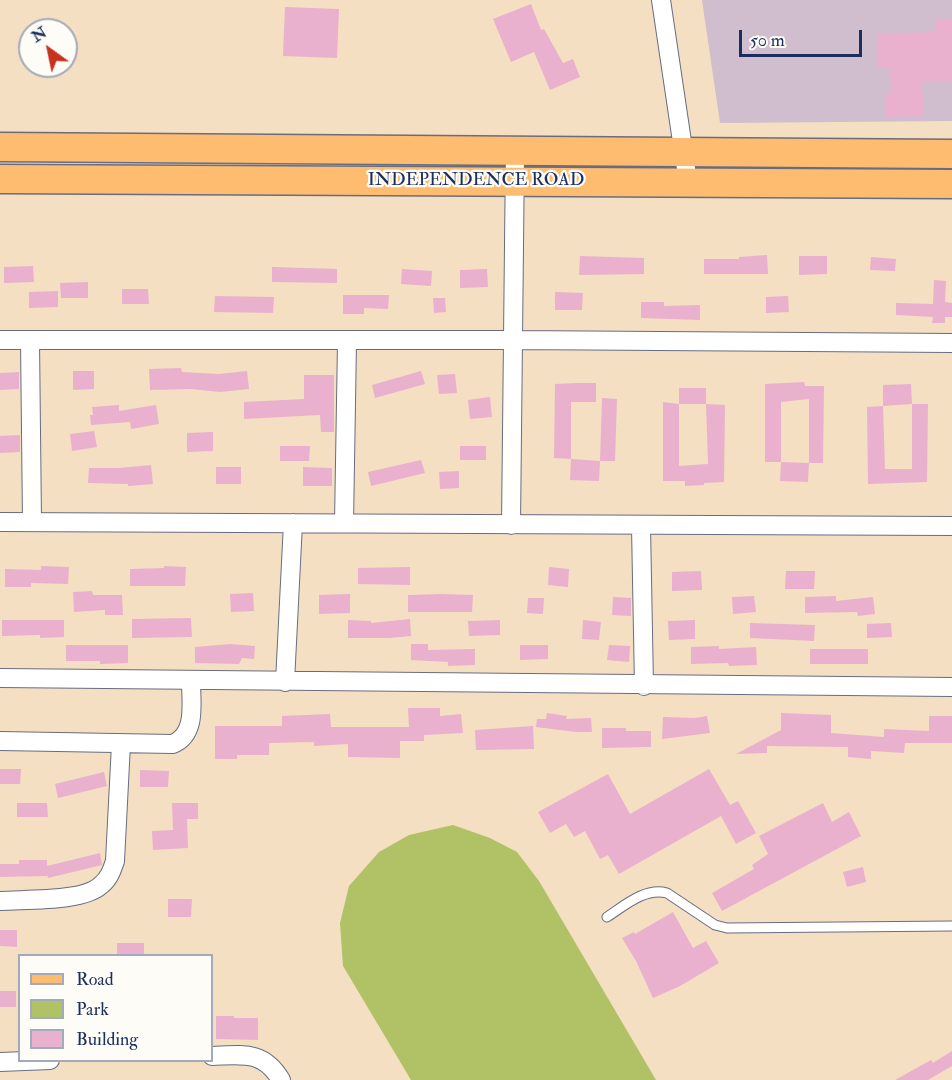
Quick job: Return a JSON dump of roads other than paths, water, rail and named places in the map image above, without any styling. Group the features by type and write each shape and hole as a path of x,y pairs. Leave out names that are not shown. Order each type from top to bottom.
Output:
{"main road":[{"name":"INDEPENDENCE ROAD","path":"0,147 952,154"},
{"path":"283,150 283,181"},
{"name":"INDEPENDENCE ROAD","path":"0,179 952,184"}],"street":[{"path":"661,0 688,182"},
{"path":"511,525 515,152"},
{"path":"0,340 952,343"},
{"path":"30,340 32,522"},
{"path":"344,523 347,342"},
{"path":"0,522 952,526"},
{"path":"285,682 293,523"},
{"path":"641,526 644,686"},
{"path":"0,678 644,686 952,687"},
{"path":"0,741 172,744 184,737 190,722 191,681"},
{"path":"0,901 78,896 91,893 111,874 115,861 122,744"},
{"path":"213,1056 251,1056 263,1059 274,1069 281,1080"},
{"path":"0,1062 18,1061"}],"lane":[{"path":"607,917 647,893 659,891 668,893 715,925 727,928 952,926"}]}
